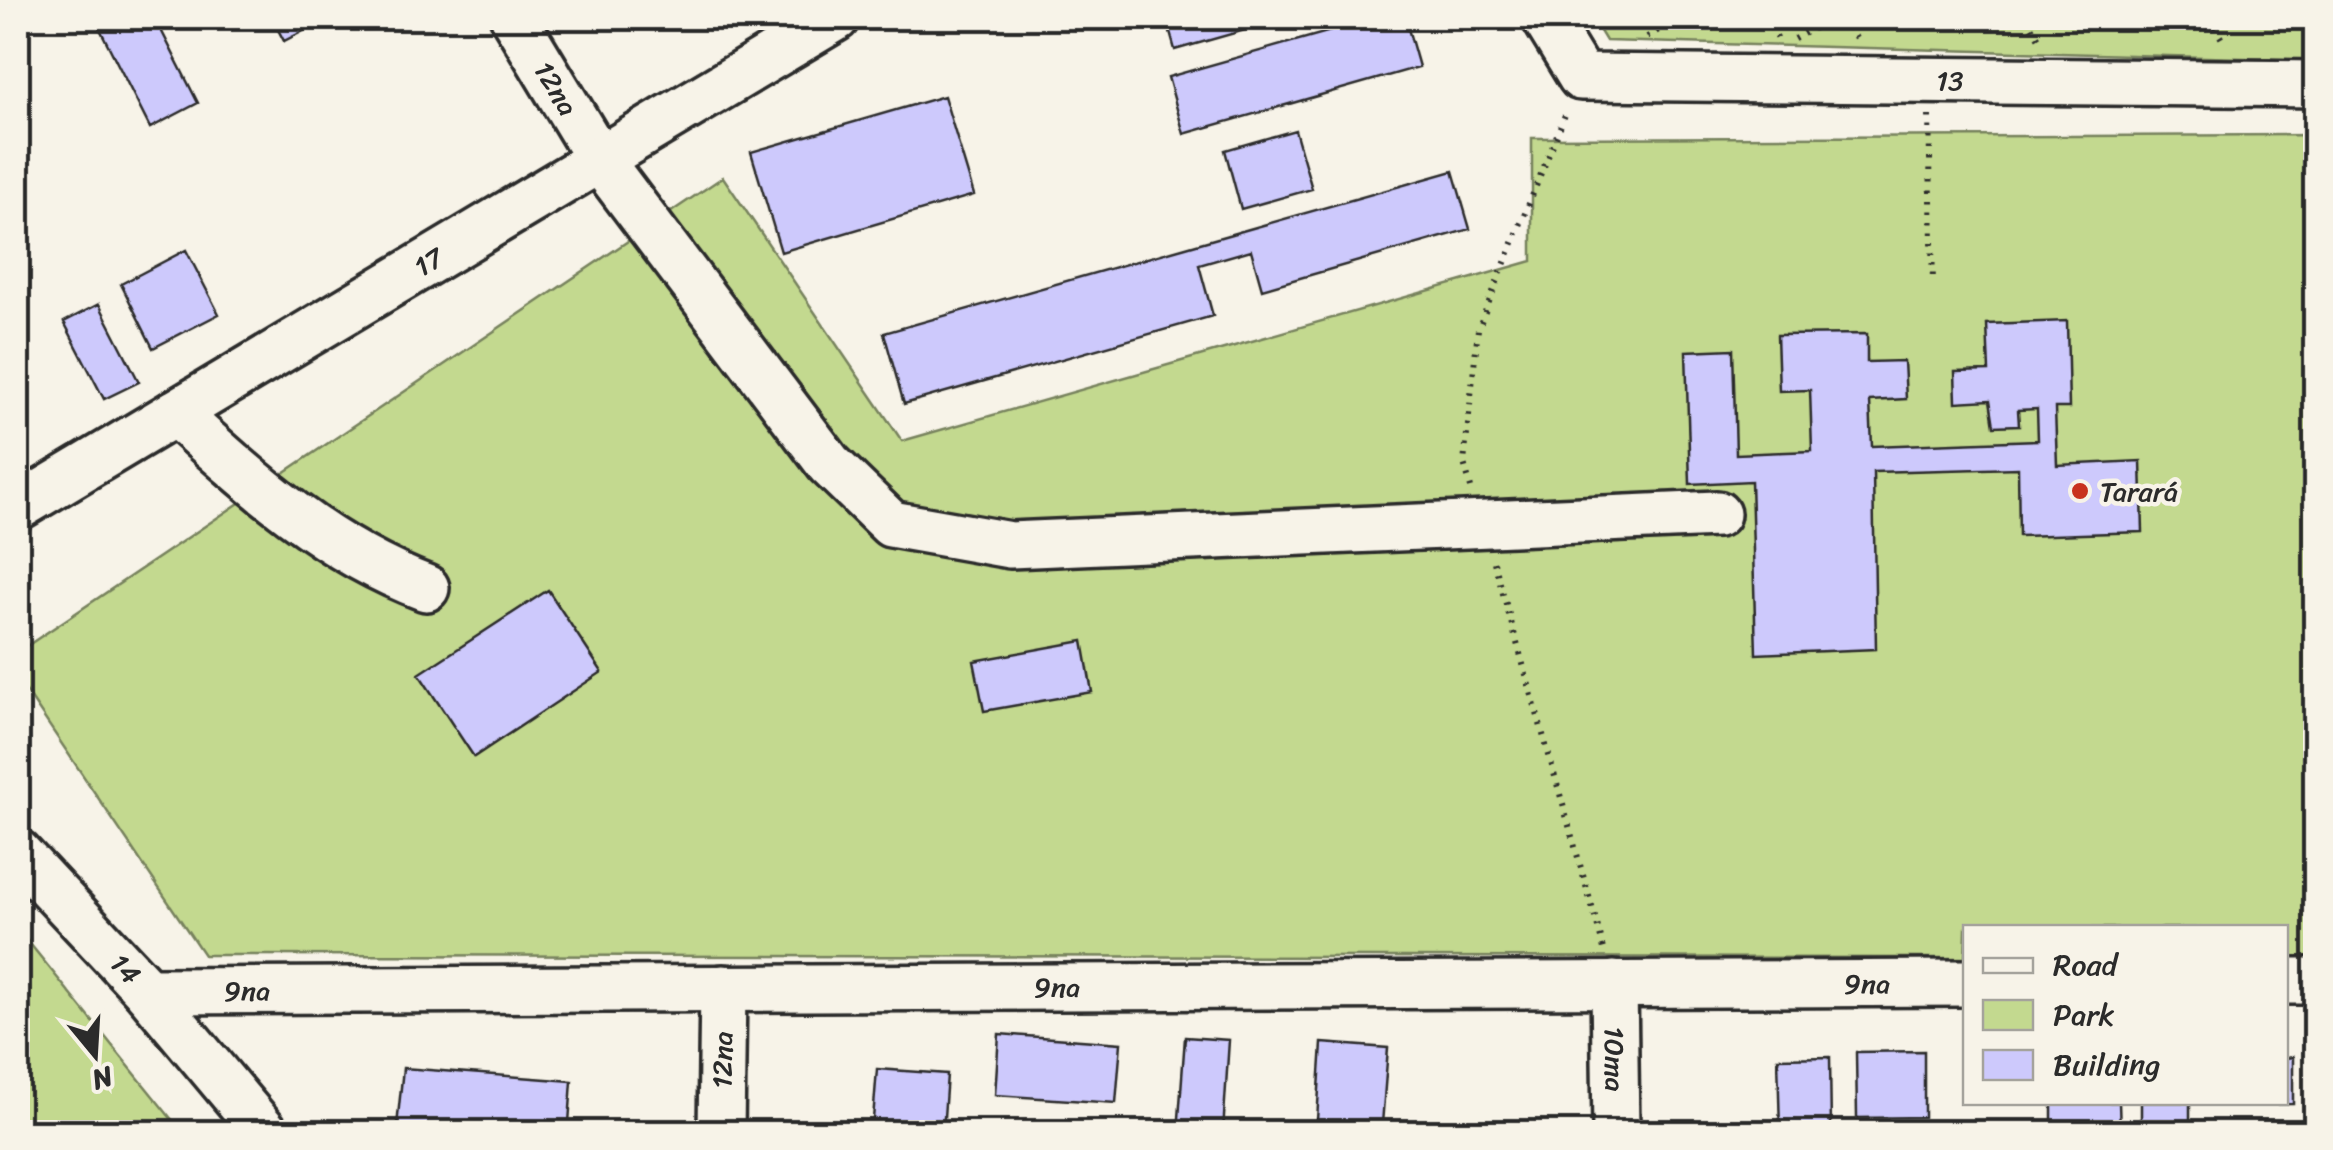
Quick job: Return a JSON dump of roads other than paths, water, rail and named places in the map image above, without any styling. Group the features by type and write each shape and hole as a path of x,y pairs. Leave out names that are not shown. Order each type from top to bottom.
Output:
{"street":[{"name":"12na","path":"514,18 600,159 829,464 891,524 1010,545 1717,514"},
{"name":"17","path":"18,507 836,18"},
{"name":"13","path":"1545,18 1581,77 2316,84"},
{"path":"175,413 277,506 372,568 426,588"},
{"name":"14","path":"18,854 147,991 265,1132"},
{"path":"2288,981 2316,981"},
{"name":"9na","path":"147,991 1963,982"},
{"name":"10ma","path":"1614,984 1616,1132"},
{"name":"12na","path":"721,1132 723,988"}],"place":[{"name":"Tarará","path":"2080,491"}]}
